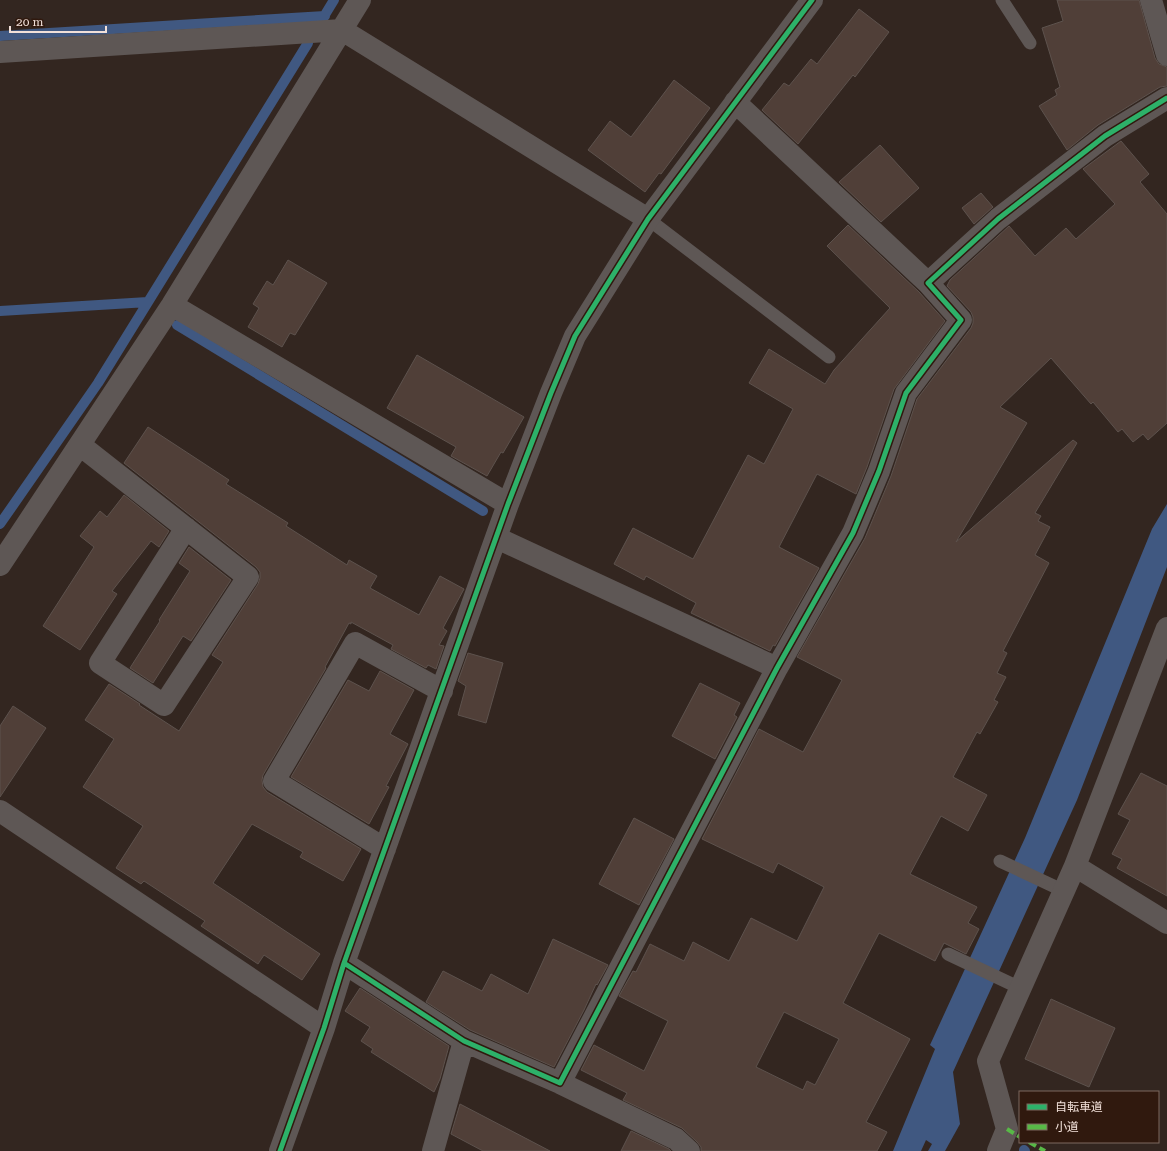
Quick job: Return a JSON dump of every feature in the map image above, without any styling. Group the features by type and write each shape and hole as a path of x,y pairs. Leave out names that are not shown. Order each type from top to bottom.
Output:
{"street":[{"path":"0,565 172,305 360,0"},
{"path":"280,1151 324,1028 344,963 508,504 575,336 648,219 812,0"},
{"path":"1151,0 1167,55"},
{"path":"0,52 342,30 648,219"},
{"path":"928,283 998,219 1105,136 1167,98"},
{"path":"560,1083 777,668 853,534 879,471 906,393 961,320 928,283 735,102"},
{"path":"172,305 508,504"},
{"path":"80,445 186,528 248,577 164,705 100,663 186,528"},
{"path":"497,538 777,668"},
{"path":"998,1151 1007,1129 988,1061 1012,984 1057,888 1075,866 1167,628"},
{"path":"385,849 274,781 355,643 442,691"},
{"path":"0,811 324,1028"},
{"path":"1075,866 1167,922"},
{"path":"344,963 464,1041 560,1083 676,1139 689,1151"},
{"path":"433,1151 464,1041"}],"lane":[{"path":"1002,0 1030,44"},
{"path":"648,219 829,357"},
{"path":"1004,862 1057,888"},
{"path":"948,954 1012,984"}],"water":[{"path":"1167,504 1167,567 1077,800 953,1072 960,1124 945,1151 928,1151 932,1144 926,1140 921,1151 893,1151 935,1049 930,1045 1025,838 1152,529"}],"building":[{"path":"1057,0 1139,0 1155,58 1159,64 1167,67 1167,86 1160,87 1098,125 1067,150 1039,106 1057,95 1055,90 1060,87 1042,28 1063,21"},
{"path":"859,9 889,32 855,77 853,75 798,144 762,110 784,83 789,86 811,59 817,64"},
{"path":"674,80 710,108 661,174 659,173 645,192 588,150 610,121 631,137"},
{"path":"1121,141 1149,174 1140,182 1167,214 1167,423 1148,440 1143,434 1133,442 1122,429 1118,432 1093,402 1091,404 1051,358 1000,407 1027,423 956,542 1073,440 1077,443 1035,513 1041,516 1038,521 1050,527 1035,555 1049,563 1003,651 1007,653 997,673 1006,677 994,700 998,702 980,734 977,732 953,777 987,795 968,831 941,816 910,874 977,907 968,923 979,929 966,954 944,943 935,961 879,933 843,1003 910,1039 866,1122 887,1132 877,1151 701,1151 701,1147 697,1142 682,1128 623,1100 627,1093 581,1070 594,1045 644,1071 668,1021 619,996 633,971 636,972 650,944 684,961 693,942 729,961 751,918 797,941 824,887 778,863 773,873 702,839 759,729 803,752 842,680 797,657 865,538 891,476 917,399 971,328 973,317 971,312 947,286 950,280 1009,226 1035,256 1066,228 1076,239 1115,204 1083,169","holes":["784,1012 839,1039 815,1085 807,1081 803,1090 756,1067"]},
{"path":"880,145 919,188 881,222 839,182"},
{"path":"981,193 993,207 974,224 962,208"},
{"path":"848,225 919,292 945,321 894,389 856,494 817,474 779,547 819,568 775,646 773,645 770,651 691,613 696,603 646,576 644,580 614,564 633,528 693,559 748,455 764,464 793,409 749,383 769,349 825,384 834,370 890,308 827,246"},
{"path":"288,260 327,283 295,335 290,333 282,347 248,327 259,308 253,304 267,281 273,285"},
{"path":"417,355 524,417 503,453 501,452 487,476 451,456 456,447 387,408"},
{"path":"148,427 229,480 226,484 288,523 286,526 347,565 349,560 377,576 370,588 419,615 440,576 464,589 443,628 447,631 439,645 444,646 436,669 428,665 426,668 391,649 393,645 351,622 351,624 349,623 325,667 326,668 263,775 263,787 267,792 361,849 343,881 300,857 303,852 252,824 213,883 320,954 302,980 264,955 258,964 201,926 205,921 144,881 141,884 116,868 143,826 83,787 114,739 85,720 109,684 179,731 223,662 212,655 258,584 260,578 260,572 256,567 124,463"},
{"path":"124,495 169,531 159,547 151,541 112,591 117,594 80,650 43,626 94,547 80,536 100,511 107,517"},
{"path":"189,547 231,580 191,641 183,636 153,683 130,668 190,571 179,563"},
{"path":"468,653 503,663 486,723 458,715 466,686 458,681"},
{"path":"380,671 414,690 390,734 408,744 386,786 389,787 369,824 291,777 348,680 369,691"},
{"path":"700,683 740,703 734,715 737,717 715,759 672,736"},
{"path":"13,706 46,728 0,797 0,726"},
{"path":"1141,773 1167,786 1167,896 1117,868 1122,859 1112,854 1130,820 1118,814"},
{"path":"634,818 674,839 639,905 599,884"},
{"path":"553,939 608,965 597,985 596,984 554,1067 470,1030 426,1002 443,971 482,991 491,974 528,994"},
{"path":"360,988 449,1046 440,1079 434,1092 371,1052 373,1049 361,1041 370,1027 345,1011"},
{"path":"1051,999 1115,1028 1089,1087 1025,1059"},
{"path":"460,1104 550,1151 483,1151 451,1134"},
{"path":"631,1131 669,1149 671,1151 621,1151"}],"waterway":[{"path":"323,18 334,0"},
{"path":"0,36 325,16"},
{"path":"0,524 98,383 308,43"},
{"path":"0,311 148,302"},
{"path":"177,325 483,511"}],"marked path":[{"path":"1007,1129 1019,1136"},
{"path":"1031,1143 1045,1151"}],"cycle path":[{"path":"280,1151 324,1028 344,963 508,504 575,336 648,219 812,0"},
{"path":"344,963 464,1041 560,1083 777,668 853,533 879,471 906,393 961,320 928,283 998,219 1105,136 1167,98"}]}
